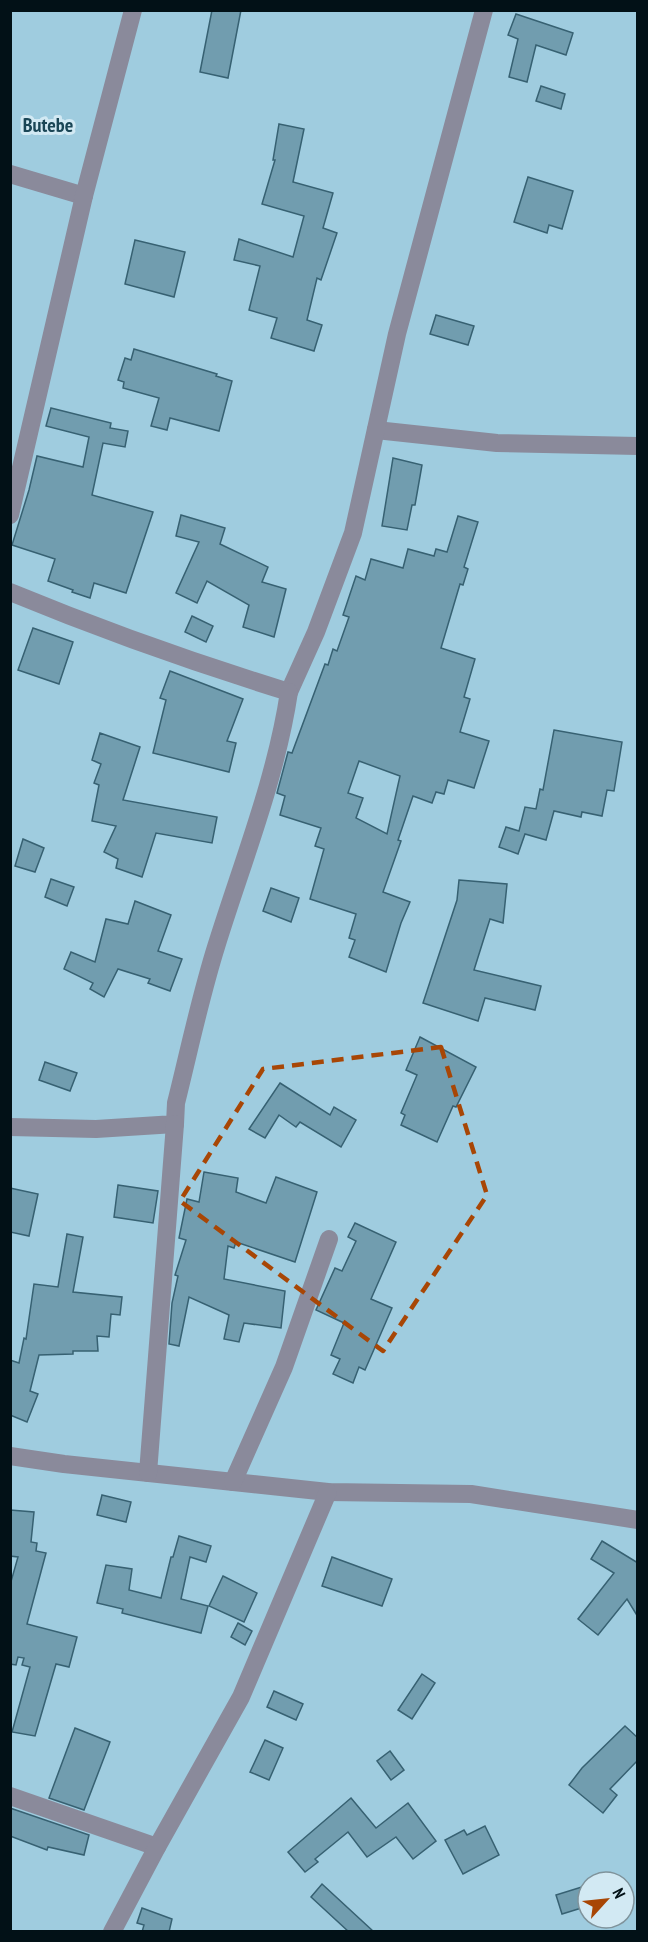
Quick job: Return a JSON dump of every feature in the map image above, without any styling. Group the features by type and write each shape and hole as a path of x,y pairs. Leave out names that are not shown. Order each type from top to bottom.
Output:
{"street":[{"path":"10,515 14,484 84,196 133,10"},
{"path":"148,1473 176,1103 214,950 252,837 281,737 289,692 316,632 353,533 397,334 484,10"},
{"path":"10,174 84,196"},
{"path":"376,430 497,443 638,446"},
{"path":"10,592 74,619 210,668 289,692"},
{"path":"10,1127 96,1129 175,1124"},
{"path":"233,1482 284,1367 329,1239"},
{"path":"10,1456 64,1464 328,1492 471,1494 638,1520"},
{"path":"112,1932 241,1697 328,1492"},
{"path":"10,1796 157,1847"}],"highlighted area":[{"path":"441,1047 487,1195 383,1351 180,1201 263,1069"}],"building":[{"path":"212,10 241,10 228,78 200,72"},
{"path":"516,14 573,33 566,55 536,45 527,82 509,77 518,39 508,35"},
{"path":"541,86 565,94 561,109 536,101"},
{"path":"279,124 304,129 293,182 333,193 323,228 337,233 321,280 317,278 307,320 322,325 314,351 271,338 277,318 249,310 260,266 234,260 239,239 293,257 304,216 262,204 275,160 273,160"},
{"path":"528,177 573,191 562,229 549,225 547,233 514,222"},
{"path":"135,240 185,252 174,297 125,284"},
{"path":"436,315 474,326 468,345 430,334"},
{"path":"134,349 217,374 216,376 232,381 219,431 170,418 167,430 151,426 159,398 123,388 124,382 118,380 125,358 131,360"},
{"path":"51,408 111,423 110,428 128,431 125,447 103,443 92,495 153,512 126,593 94,583 90,598 72,592 73,590 48,581 55,559 12,545 37,456 83,467 89,437 46,426"},
{"path":"393,458 422,465 415,505 412,505 407,530 382,526"},
{"path":"181,515 225,528 220,544 268,567 262,582 286,589 274,637 243,627 249,605 207,581 197,603 176,593 199,542 176,536"},
{"path":"458,516 478,522 464,567 468,569 463,585 460,584 441,648 475,659 464,697 470,699 460,732 489,741 474,788 448,780 444,794 436,792 432,803 413,796 398,840 401,841 383,892 410,902 386,972 349,957 355,940 349,938 356,914 310,899 324,849 315,846 321,828 280,815 285,796 277,793 288,752 292,753 325,664 328,665 333,649 337,651 349,617 343,615 356,576 365,580 371,559 403,568 408,549 434,556 436,549 447,552","holes":["359,761 400,776 387,834 356,818 363,798 348,793"]},
{"path":"192,616 213,626 206,642 185,632"},
{"path":"33,628 73,642 59,684 18,670"},
{"path":"170,671 243,699 227,741 236,743 229,772 153,753 166,700 160,698"},
{"path":"554,730 622,742 614,791 607,790 602,816 582,812 581,817 554,811 546,840 525,834 518,854 499,847 506,827 519,831 525,807 536,809 540,789 543,790"},
{"path":"100,733 140,747 123,800 217,817 212,843 156,833 142,877 116,868 118,859 104,852 116,826 92,821 99,785 94,783 101,764 92,760"},
{"path":"23,839 44,848 35,872 15,866"},
{"path":"51,879 74,887 67,906 45,897"},
{"path":"459,880 507,884 503,923 490,919 474,970 541,986 535,1010 485,998 478,1021 423,1003 457,900"},
{"path":"271,888 299,898 291,922 263,911"},
{"path":"135,901 171,915 158,951 182,959 170,991 148,983 150,979 118,969 104,997 90,989 93,983 64,969 71,952 95,962 106,919 128,924"},
{"path":"420,1037 476,1067 456,1107 453,1106 437,1142 401,1125 405,1115 401,1113 417,1075 406,1070"},
{"path":"45,1062 77,1073 70,1091 39,1080"},
{"path":"280,1083 330,1115 334,1107 356,1120 341,1147 300,1122 296,1127 279,1115 265,1138 249,1129"},
{"path":"204,1172 238,1178 236,1192 266,1203 276,1177 317,1192 295,1262 236,1242 234,1248 228,1246 224,1279 285,1291 281,1328 244,1323 239,1342 224,1339 229,1315 189,1297 179,1346 169,1344 172,1303 178,1276 175,1275 186,1240 179,1238 187,1199 199,1202"},
{"path":"118,1185 158,1191 153,1223 114,1217"},
{"path":"10,1188 38,1194 29,1236 10,1232"},
{"path":"355,1223 396,1242 371,1299 392,1308 365,1370 359,1367 353,1383 333,1374 340,1359 331,1355 344,1323 316,1310 335,1268 342,1271 356,1241 348,1237"},
{"path":"67,1234 83,1237 73,1292 122,1297 120,1315 111,1314 109,1337 97,1336 98,1351 39,1355 30,1391 38,1394 27,1422 10,1415 10,1360 19,1363 24,1338 26,1339 34,1284 58,1287"},
{"path":"102,1495 131,1502 126,1522 97,1515"},
{"path":"10,1510 34,1512 31,1542 37,1543 36,1551 46,1553 27,1624 77,1637 69,1667 56,1664 35,1736 12,1732 30,1667 22,1665 24,1658 18,1657 16,1665 10,1664 10,1585 18,1557 10,1556"},
{"path":"179,1536 211,1546 206,1562 190,1557 181,1599 208,1606 201,1633 122,1613 123,1609 97,1603 106,1565 132,1569 129,1590 161,1598 171,1557 173,1557"},
{"path":"602,1541 638,1563 638,1617 627,1599 598,1635 578,1619 614,1573 591,1559"},
{"path":"332,1557 392,1579 382,1606 322,1586"},
{"path":"223,1576 257,1593 244,1622 209,1606"},
{"path":"238,1623 252,1631 245,1645 231,1637"},
{"path":"422,1674 435,1683 412,1719 398,1710"},
{"path":"274,1691 303,1704 296,1720 267,1707"},
{"path":"625,1726 638,1738 638,1760 610,1789 617,1795 603,1813 569,1785 582,1768"},
{"path":"75,1728 110,1742 84,1810 49,1798"},
{"path":"265,1740 283,1748 269,1780 250,1772"},
{"path":"390,1751 404,1770 391,1780 377,1761"},
{"path":"351,1798 376,1828 408,1803 436,1841 413,1859 396,1837 367,1857 348,1832 315,1859 318,1862 305,1872 288,1852"},
{"path":"10,1808 89,1835 84,1855 48,1847 47,1850 10,1836"},
{"path":"485,1826 499,1855 463,1874 445,1840 464,1830 467,1835"},
{"path":"322,1884 374,1932 349,1932 311,1897"},
{"path":"576,1889 576,1910 562,1914 556,1895"},
{"path":"142,1908 172,1919 169,1932 142,1932 144,1925 137,1923"}],"district":[{"name":"Butebe","path":"48,125"}]}
